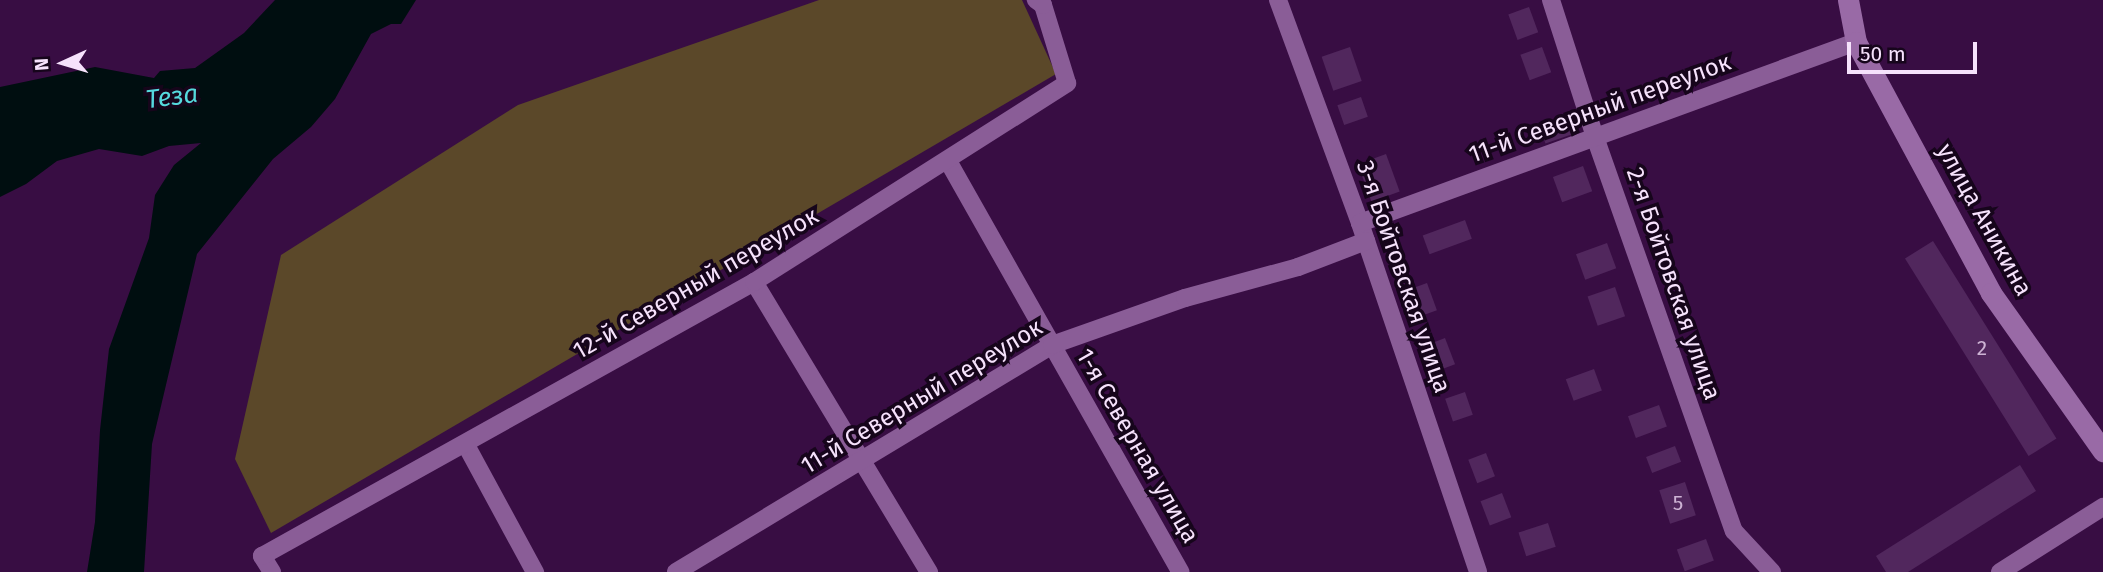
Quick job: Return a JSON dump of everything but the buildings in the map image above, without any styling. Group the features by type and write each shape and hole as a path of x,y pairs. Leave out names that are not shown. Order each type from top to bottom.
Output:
{"street":[{"name":"12-й Северный переулок","path":"272,572 262,556 466,445 754,282 1067,83 1043,5 1036,0"},
{"name":"3-я Бойтовская улица","path":"1278,0 1360,223 1478,572"},
{"name":"2-я Бойтовская улица","path":"1551,0 1595,137 1734,531 1772,572"},
{"name":"улица Аникина","path":"1848,0 1856,42 1991,293 2103,451"},
{"name":"11-й Северный переулок","path":"1360,223 1856,42"},
{"name":"1-я Северная улица","path":"948,161 1181,572"},
{"name":"11-й Северный переулок","path":"677,572 1052,345 1185,298 1298,267 1366,241"},
{"path":"754,282 929,572"},
{"path":"466,445 535,572"},
{"path":"2000,572 2103,507"}],"shaded area":[{"path":"819,0 1022,0 1056,74 271,533 235,459 281,255 518,105"}],"water":[{"name":"Теза","path":"275,0 416,0 401,24 391,24 371,34 335,99 311,127 273,159 197,254 152,444 144,572 87,572 95,522 100,430 109,349 149,238 155,195 174,165 201,143 169,146 142,156 99,149 57,161 26,184 0,197 0,87 95,67 154,78 160,71 195,68 244,33"}]}
